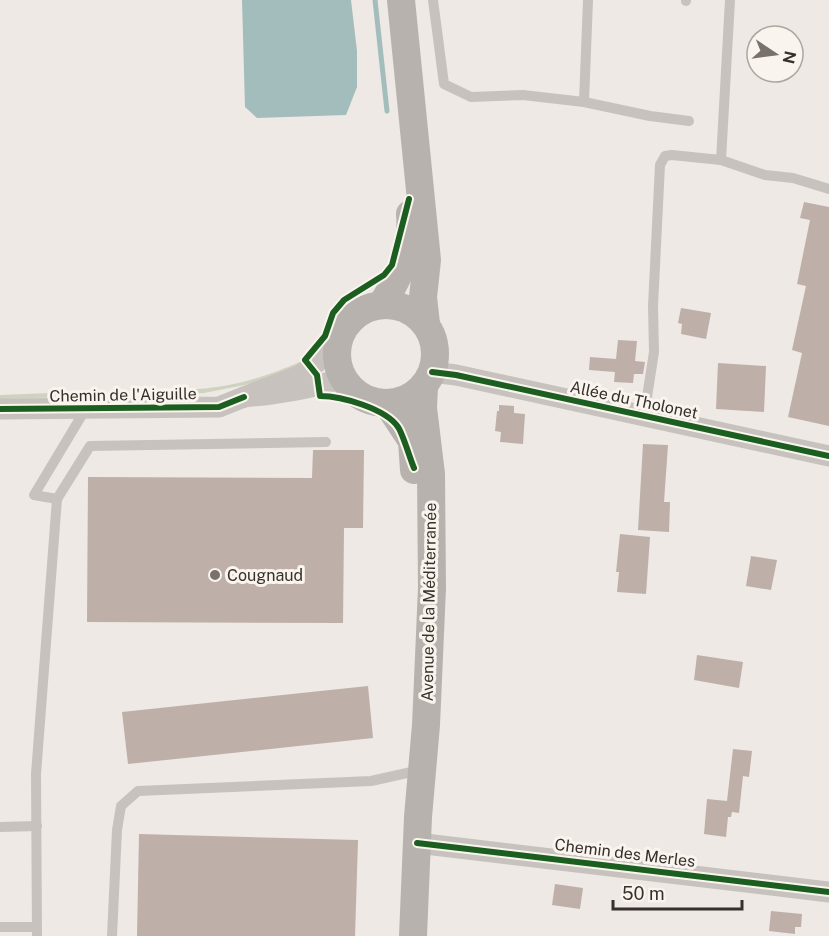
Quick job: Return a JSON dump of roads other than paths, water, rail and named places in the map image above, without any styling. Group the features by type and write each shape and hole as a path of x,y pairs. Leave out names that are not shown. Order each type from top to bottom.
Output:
{"main road":[{"path":"382,304 399,277 408,248 411,228 389,0"},
{"path":"401,0 427,250 423,297 426,324 433,339 436,356 428,379 411,397 396,403 387,404 365,399 352,391 342,378 337,362 337,346 342,331 352,318 366,308 382,304 399,306 414,313 426,324"},
{"name":"Avenue de la Méditerranée","path":"413,936 432,588 431,474 423,408 428,379"},
{"name":"Avenue de la Méditerranée","path":"387,404 411,441 414,468 411,669 417,830"}],"street":[{"name":"Chemin de l'Aiguille","path":"0,409 219,407 301,375 337,346"},
{"name":"Chemin de l'Aiguille","path":"244,397 319,386 342,378"},
{"name":"Allée du Tholonet","path":"428,379 644,416 829,456"},
{"name":"Chemin des Merles","path":"417,830 643,868 829,892"}],"lane":[{"path":"433,0 444,84 471,97 523,95 584,102 650,116 689,121"},
{"path":"584,102 588,0"},
{"path":"721,160 730,0"},
{"path":"644,416 654,352 653,306 660,165 665,156 721,160 765,175 793,178 829,189"},
{"path":"57,499 34,495 85,410"},
{"path":"0,927 37,931 36,774 57,499 90,446 326,442"},
{"path":"112,936 117,830 121,806 138,791 371,781 416,771"},
{"path":"0,827 37,826"}],"water":[{"path":"242,0 351,0 357,51 357,87 346,115 257,118 245,107"}],"waterway":[{"path":"375,0 387,111"}],"place":[{"name":"Cougnaud","path":"215,575"}]}
